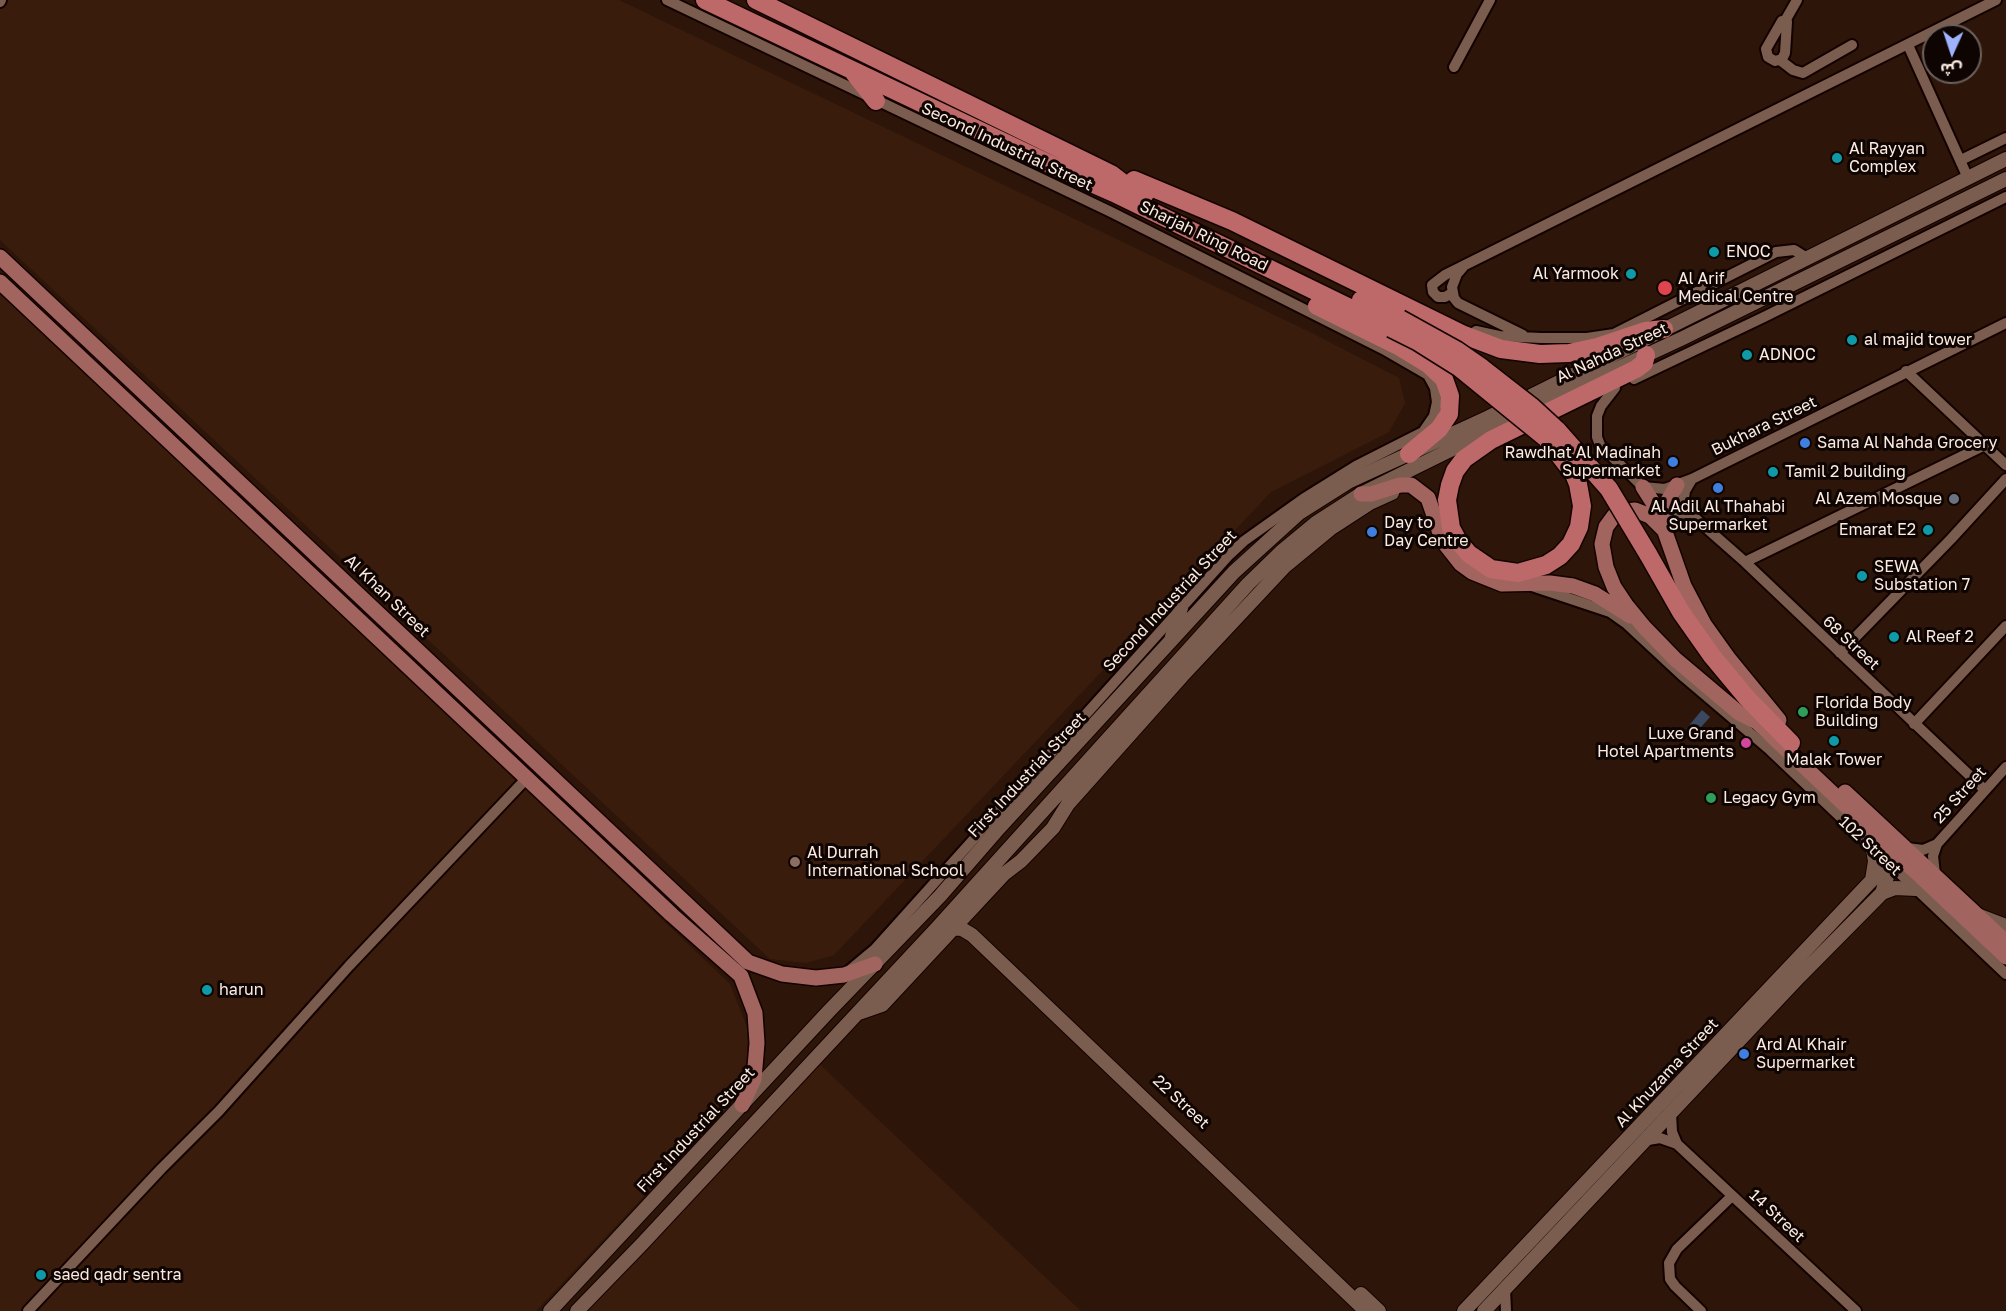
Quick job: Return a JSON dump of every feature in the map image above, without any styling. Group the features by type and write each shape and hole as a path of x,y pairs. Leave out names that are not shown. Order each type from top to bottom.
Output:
{"highway":[{"name":"Sharjah Ring Road","path":"705,0 1062,170 1395,323"},
{"name":"Sharjah Ring Road","path":"756,0 1111,174 1132,188 1395,323 1417,341 1552,434 1567,455 1604,491 1619,521 1644,556"},
{"path":"851,70 876,101"},
{"path":"1062,170 1088,191 1400,347 1437,370 1448,387 1449,414 1439,429 1409,454"},
{"path":"1111,174 1135,180 1232,221 1482,344 1540,354 1583,351 1645,331 1664,329"},
{"path":"1552,434 1574,474 1582,506 1579,526 1571,544 1560,556 1546,565 1518,573 1491,569 1469,554 1451,528 1447,500 1455,471 1474,450 1640,367 1646,355"},
{"name":"102 Street","path":"1644,556 1660,597 1693,648 1757,722"},
{"name":"102 Street","path":"1644,556 1712,656 1747,698 1791,743"}],"main road":[{"name":"Al Nahda Street","path":"1409,454 1489,417 2006,159"},
{"name":"Al Nahda Street","path":"1361,494 2006,179"},
{"name":"Al Khan Street","path":"0,257 748,962 791,976 816,978 844,975"},
{"path":"0,282 526,779 741,976 755,1013 757,1043 754,1079 742,1105"},
{"name":"First Industrial Street","path":"550,1311 829,1011 940,896 999,828 1086,736 1234,572 1299,513 1321,498 1348,482 1409,454"},
{"path":"1361,494 1371,494 1396,485 1418,488 1428,498 1443,540 1461,564 1472,572 1495,582 1557,584 1587,591 1613,604 1644,627 1692,674 1739,713 1757,722"},
{"path":"857,1014 882,1005 1004,873 1021,861 1053,828 1068,804 1208,648 1300,552 1353,513 1409,485"},
{"path":"1665,534 1666,504 1677,485"},
{"path":"1642,487 1657,509 1684,586 1704,624 1782,725 1791,743"},
{"name":"First Industrial Street","path":"576,1311 642,1244 937,928 1214,621 1281,552 1316,523 1361,494"},
{"path":"1303,499 1321,498"},
{"path":"1644,627 1621,597 1610,577 1604,556 1604,534 1609,521 1614,516 1628,510 1643,512 1650,516 1665,534"},
{"path":"1281,552 1300,552"},
{"path":"1169,645 1181,608"},
{"path":"1208,648 1214,621"},
{"name":"102 Street","path":"1757,722 2006,957"},
{"path":"1057,747 1086,736"},
{"name":"102 Street","path":"1791,743 2006,942"},
{"path":"999,828 1002,807"},
{"path":"1855,815 1873,849 1875,861 1872,880"},
{"path":"1872,880 1880,874 1887,877 1882,893"},
{"name":"Al Khuzama Street","path":"1464,1311 1872,880"},
{"path":"1882,893 1895,888 1916,889"},
{"name":"Al Khuzama Street","path":"1484,1311 1882,893"},
{"name":"22 Street","path":"967,914 970,925 978,935 1379,1311"},
{"path":"1978,915 2006,926"},
{"path":"937,928 954,928"},
{"name":"22 Street","path":"954,928 962,929 972,935 1366,1311"},
{"path":"844,975 875,964"},
{"path":"1770,1009 1771,1001 1797,973 1797,968 1792,965"}],"street":[{"name":"Second Industrial Street","path":"667,0 1111,212 1383,349 1428,375 1435,388 1437,402 1434,416 1428,427 1356,466 1303,499 1244,541 875,949 844,975"},
{"path":"1454,67 1490,0"},
{"path":"1782,59 1785,21 1797,0"},
{"path":"1452,292 1445,297 1438,297 1432,292 1432,285 1438,278 1996,0"},
{"path":"1782,59 1775,62 1770,59 1766,55 1766,49 1782,21 1785,21"},
{"path":"1782,59 1796,72 1803,73 1852,45"},
{"path":"1908,45 1968,178"},
{"path":"1961,160 2006,138"},
{"path":"1551,411 1566,411 1615,388 2006,197"},
{"path":"1418,312 1431,314 1481,333 1528,338 1587,338 1614,333 1776,252 1794,250 1807,258"},
{"path":"1465,265 1454,280 1452,292 1454,298 1463,307 1528,338"},
{"name":"Bukhara Street","path":"1642,487 1657,489 1692,479 1906,371 2005,325"},
{"path":"1906,371 2006,465"},
{"path":"1615,388 1601,406 1596,427 1597,437 1603,450 1642,487"},
{"path":"1745,562 1985,445"},
{"name":"68 Street","path":"1692,479 1684,498 1695,518 1745,562 1985,790"},
{"path":"1840,653 2006,479"},
{"path":"1665,534 1677,518 1687,516 1695,518"},
{"name":"102 Street","path":"1527,584 1619,617 1684,677 1770,750 2006,974"},
{"path":"1914,724 2006,626"},
{"name":"25 Street","path":"1935,874 1933,856 1937,844 2006,767"},
{"path":"28,1311 161,1168 219,1111 349,966 526,779"},
{"name":"25 Street","path":"1907,848 1923,850 1937,844"},
{"path":"1671,1113 1671,1126 1677,1144"},
{"path":"1648,1140 1660,1138 1677,1144"},
{"name":"14 Street","path":"1677,1144 1856,1311"},
{"path":"1701,1311 1670,1279 1669,1263 1677,1250 1732,1196"},
{"path":"1505,1289 1506,1311"}],"shaded area":[{"path":"6,0 619,0 1312,333 1399,378 1405,403 1389,432 1271,492 834,955 806,963 770,959 0,240 0,8"},
{"path":"0,291 730,984 748,1030 746,1080 736,1098 536,1311 0,1311"},
{"path":"813,1058 1081,1311 579,1311"}],"water":[{"path":"1702,710 1710,717 1694,735 1686,729"}],"place":[{"name":"Al Rayyan Complex","path":"1837,158"},
{"name":"ENOC","path":"1714,252"},
{"name":"Al Yarmook","path":"1631,274"},
{"name":"Al Arif Medical Centre","path":"1665,288"},
{"name":"al majid tower","path":"1852,340"},
{"name":"ADNOC","path":"1747,355"},
{"name":"Sama Al Nahda Grocery","path":"1805,443"},
{"name":"Rawdhat Al Madinah Supermarket","path":"1673,462"},
{"name":"Tamil 2 building","path":"1773,472"},
{"name":"Al Adil Al Thahabi Supermarket","path":"1718,488"},
{"name":"Al Azem Mosque","path":"1954,499"},
{"name":"Emarat E2","path":"1928,530"},
{"name":"Day to Day Centre","path":"1372,532"},
{"name":"SEWA Substation 7","path":"1862,576"},
{"name":"Al Reef 2","path":"1894,637"},
{"name":"Florida Body Building","path":"1803,712"},
{"name":"Malak Tower","path":"1834,741"},
{"name":"Luxe Grand Hotel Apartments","path":"1746,743"},
{"name":"Legacy Gym","path":"1711,798"},
{"name":"Al Durrah International School","path":"795,862"},
{"name":"harun","path":"207,990"},
{"name":"Ard Al Khair Supermarket","path":"1744,1054"},
{"name":"saed qadr sentra","path":"41,1275"}]}
